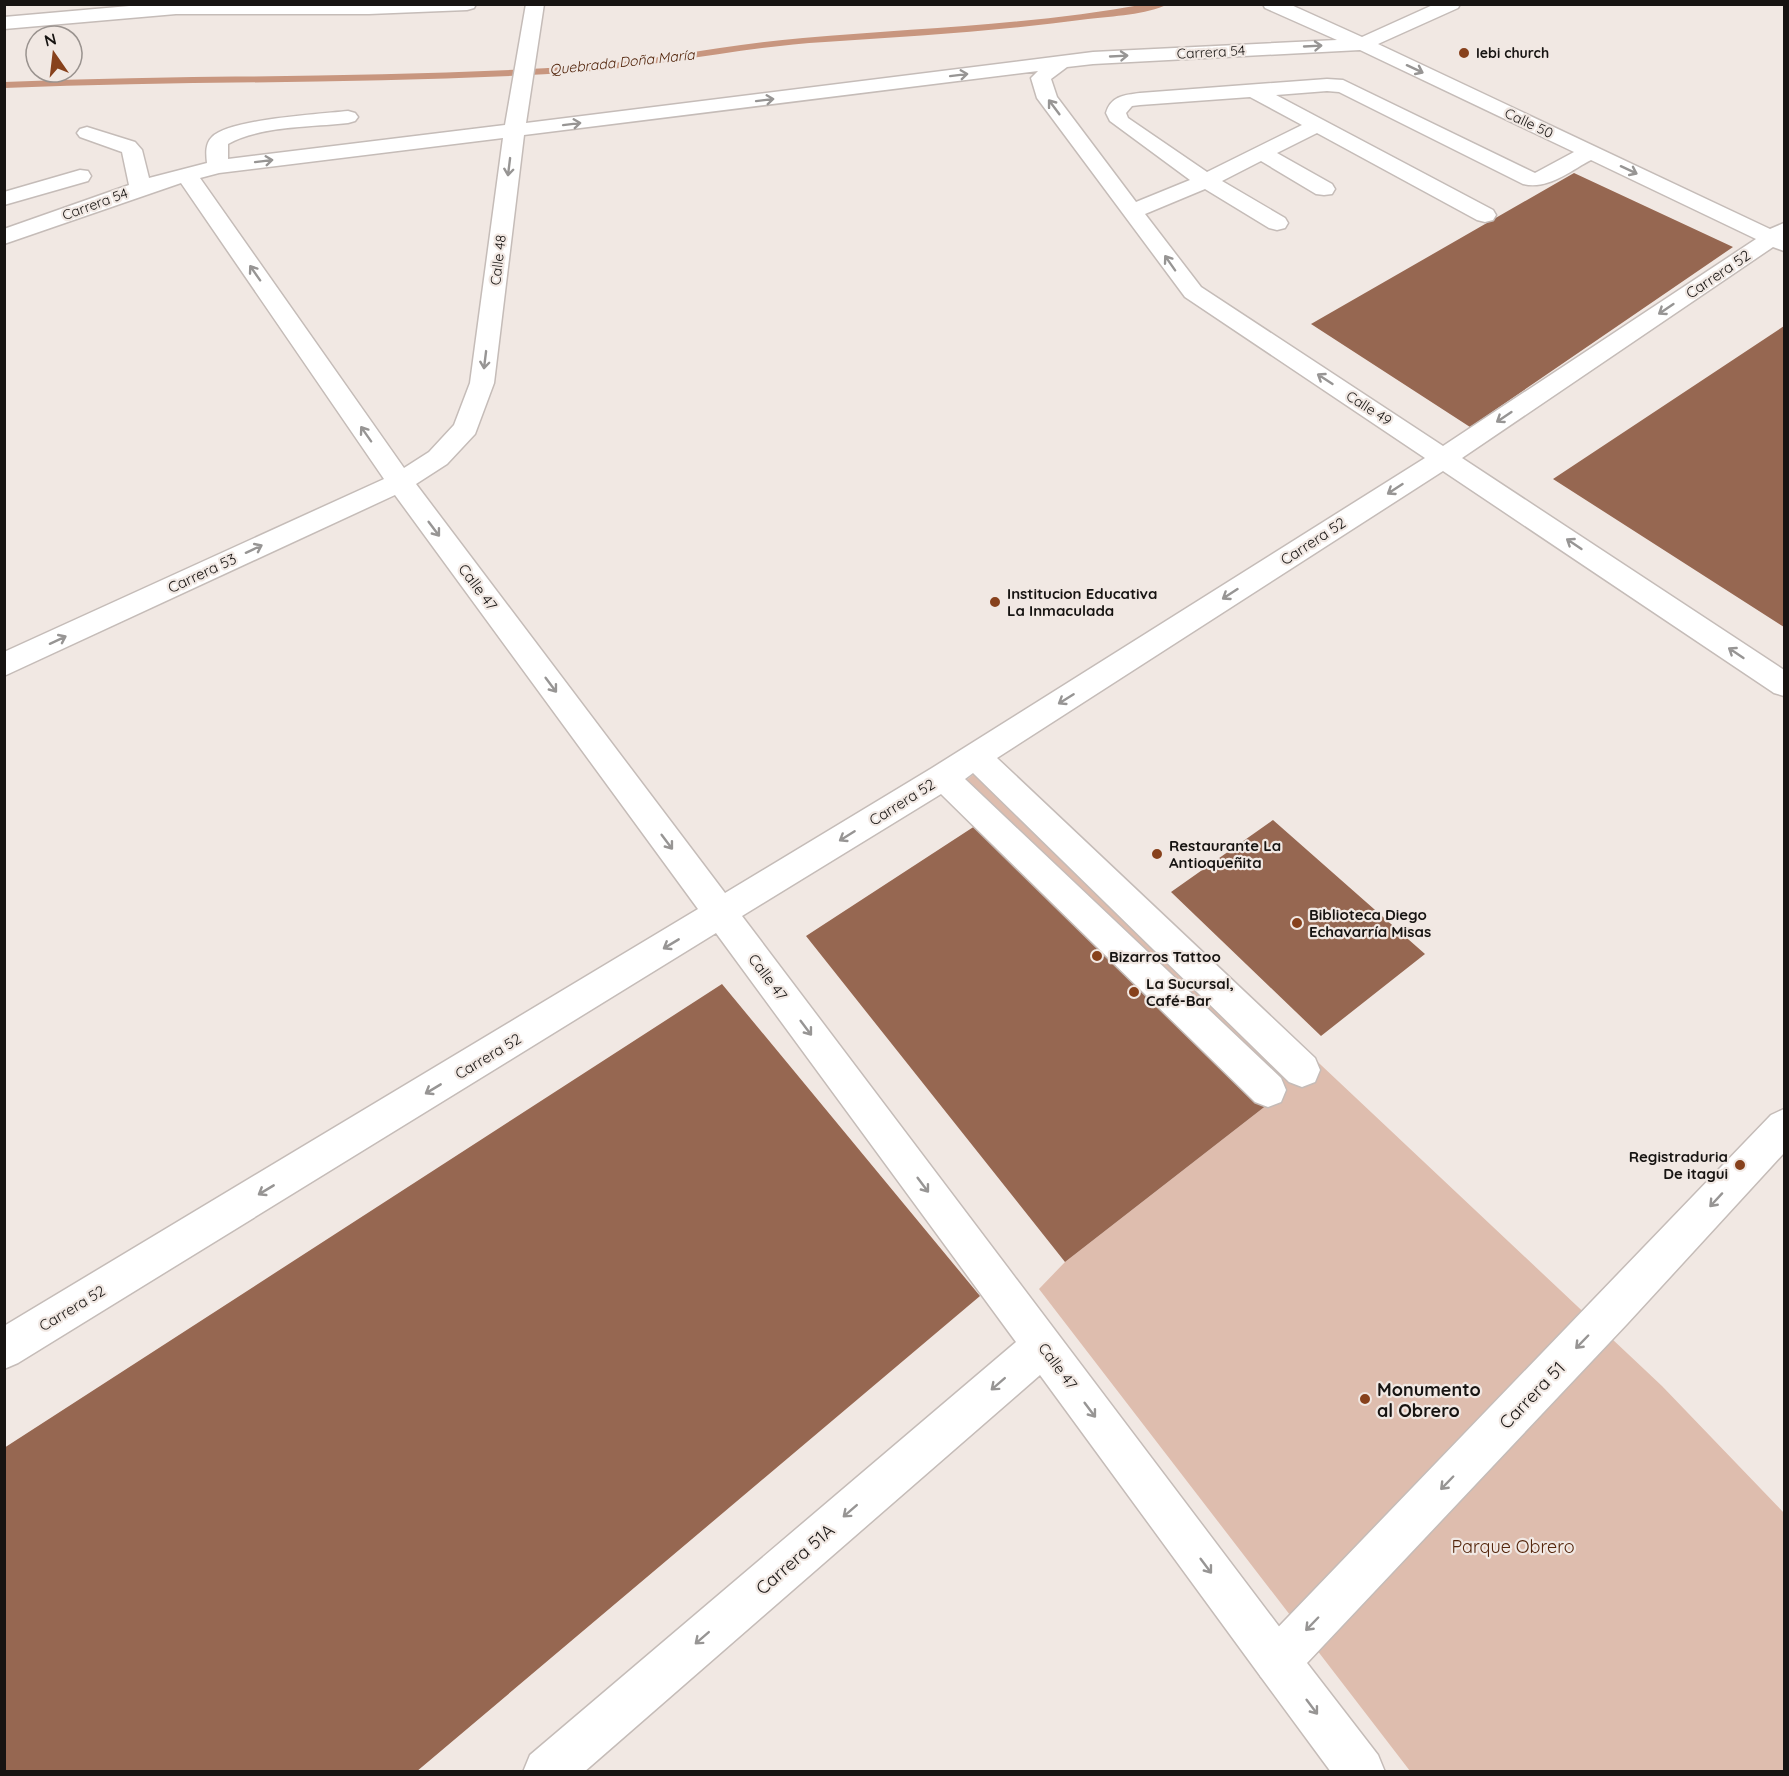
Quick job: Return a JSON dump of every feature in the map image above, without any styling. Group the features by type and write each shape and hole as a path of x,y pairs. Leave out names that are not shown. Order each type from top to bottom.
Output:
{"street":[{"path":"4,23 176,6 369,8 468,4"},
{"name":"Calle 48","path":"400,482 438,458 466,428 482,383 514,132 535,4"},
{"name":"Calle 50","path":"1272,4 1362,44 1468,121 1590,152 1780,237"},
{"path":"1362,44 1451,4"},
{"name":"Carrera 54","path":"4,237 140,188 218,167 514,132 1093,58 1362,44"},
{"name":"Calle 49","path":"1061,62 1041,78 1047,98 1193,292 1785,685"},
{"path":"1277,223 1206,181 1120,121 1116,113 1118,105 1140,99 1327,85 1343,86 1468,121 1531,179 1539,179 1590,152"},
{"path":"1254,91 1485,214"},
{"path":"218,167 217,146 219,141 236,131 348,117"},
{"path":"1133,211 1206,181 1318,125"},
{"path":"87,134 128,146 132,150 140,188"},
{"path":"1260,152 1324,189"},
{"name":"Calle 47","path":"186,174 400,482 1361,1772"},
{"path":"4,198 80,176"},
{"name":"Carrera 52","path":"4,1349 943,777 1444,458 1780,237"},
{"name":"Carrera 53","path":"4,665 400,482"},
{"path":"975,756 1302,1070"},
{"path":"943,777 1268,1090"},
{"name":"Carrera 51","path":"1277,1661 1785,1127"},
{"name":"Carrera 51A","path":"547,1772 1042,1346"}],"green space":[{"name":"Parque Obrero","path":"995,758 1662,1386 1784,1513 1784,1771 1410,1771 1039,1289 1065,1262 1272,1101 948,794"}],"building":[{"path":"1574,173 1733,247 1470,427 1311,324"},
{"path":"1784,326 1784,627 1553,479"},
{"name":"Biblioteca Diego Echavarría Misas","path":"1273,820 1425,954 1321,1036 1171,892"},
{"path":"978,824 1272,1101 1065,1262 806,936"},
{"path":"722,984 980,1296 416,1772 4,1772 4,1448"}],"waterway":[{"name":"Quebrada Doña María","path":"4,85 434,75 577,69 630,64 786,42 932,33 1048,22 1164,4"}],"place":[{"name":"Iebi church","path":"1464,53"},
{"name":"Institucion Educativa La Inmaculada","path":"995,602"},
{"name":"Restaurante La Antioqueñita","path":"1157,854"},
{"name":"Biblioteca Diego Echavarría Misas","path":"1297,923"},
{"name":"Bizarros Tattoo","path":"1097,956"},
{"name":"La Sucursal, Café-Bar","path":"1134,992"},
{"name":"Registraduria De itagui","path":"1740,1165"},
{"name":"Monumento al Obrero","path":"1365,1399"}]}
